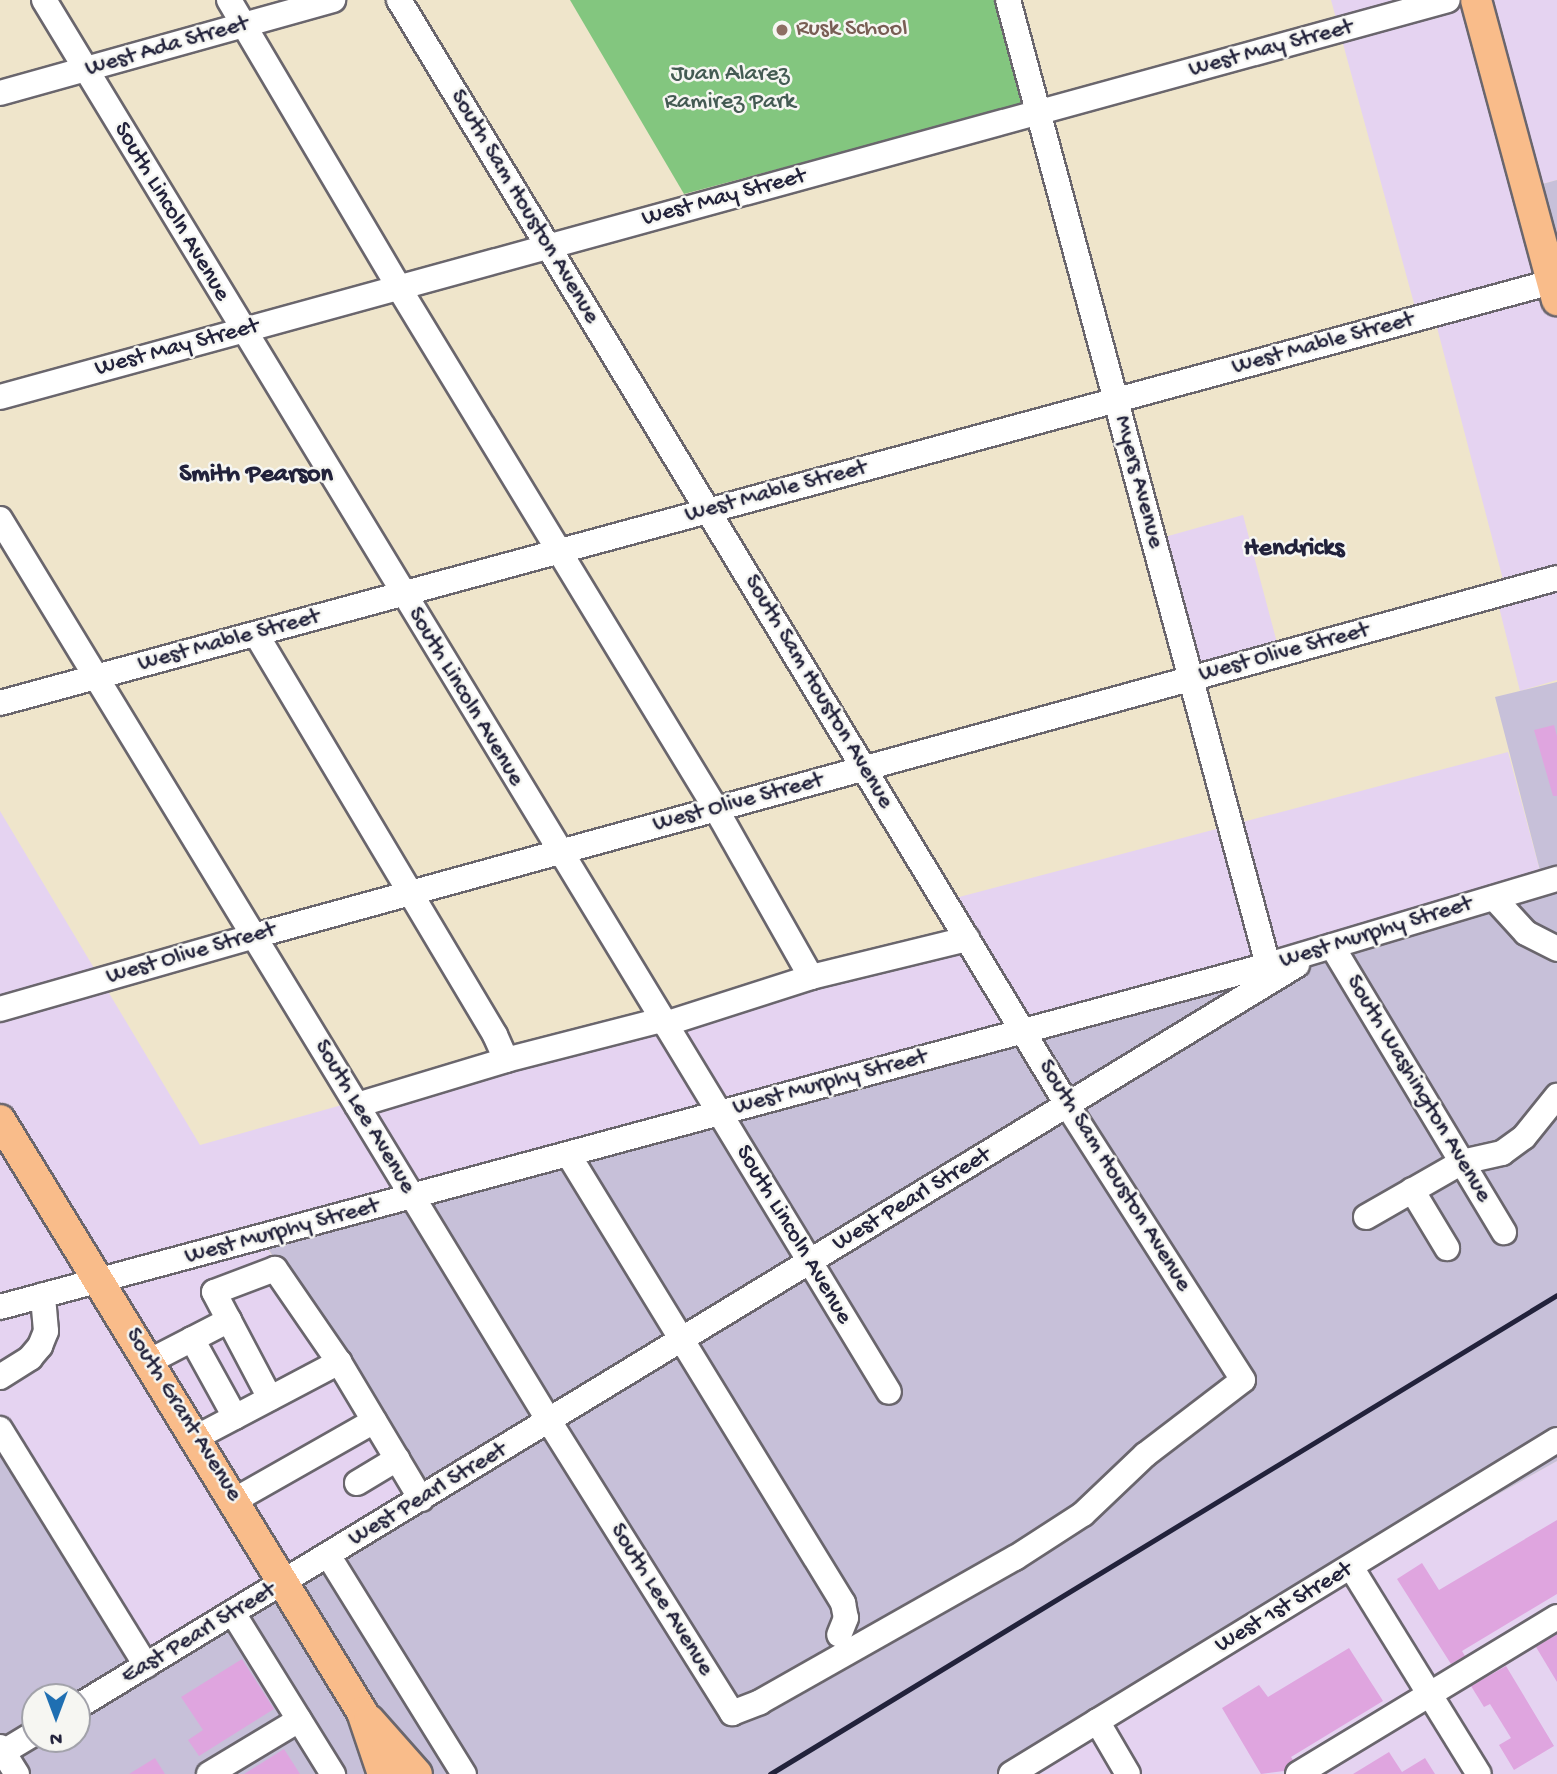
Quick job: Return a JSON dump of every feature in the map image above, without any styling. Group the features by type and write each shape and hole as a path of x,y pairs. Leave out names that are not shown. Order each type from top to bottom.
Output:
{"main road":[{"path":"1476,0 1555,291"},
{"name":"South Grant Avenue","path":"0,1120 197,1437 362,1712 417,1774"},
{"name":"South Grant Avenue","path":"362,1712 383,1774"}],"street":[{"name":"South Lincoln Avenue","path":"44,0 242,331 889,1392"},
{"path":"229,0 399,288 716,809 811,977"},
{"name":"West Ada Street","path":"0,93 333,0"},
{"name":"South Sam Houston Avenue","path":"399,0 1068,1106 1243,1380 1145,1455 1083,1514 1015,1558 761,1702 732,1713"},
{"name":"Myers Avenue","path":"1008,0 1268,965"},
{"name":"West May Street","path":"0,397 1448,0"},
{"name":"West Mable Street","path":"0,703 1116,400 1555,291"},
{"name":"South Lee Avenue","path":"0,519 549,1421 732,1713"},
{"name":"West Olive Street","path":"0,1009 411,892 1557,578"},
{"path":"256,634 495,1035 506,1060"},
{"name":"West Murphy Street","path":"0,1307 1268,965 1557,879"},
{"path":"1493,898 1526,933 1557,949"},
{"path":"357,1105 506,1060 664,1022 811,977 967,939"},
{"name":"West Pearl Street","path":"285,1582 1328,947"},
{"name":"South Washington Avenue","path":"1328,947 1504,1232"},
{"path":"1366,1217 1462,1162 1503,1153 1524,1137 1557,1096"},
{"path":"568,1154 684,1339 843,1603 846,1618 839,1635"},
{"path":"1412,1190 1447,1248"},
{"path":"239,1244 255,1276"},
{"path":"197,1255 270,1398"},
{"path":"214,1292 275,1269 339,1362 421,1499"},
{"path":"0,1377 30,1358 40,1346 46,1331 43,1295"},
{"path":"150,1361 229,1320"},
{"path":"191,1339 235,1417"},
{"path":"197,1437 339,1362"},
{"path":"235,1500 374,1421"},
{"path":"0,1429 146,1665"},
{"name":"West 1st Street","path":"1011,1774 1557,1440"},
{"path":"357,1483 397,1459"},
{"path":"328,1555 464,1774"},
{"path":"1351,1567 1479,1774"},
{"name":"East Pearl Street","path":"91,1698 285,1582"},
{"path":"233,1613 333,1774"},
{"path":"1297,1774 1431,1696 1557,1617"},
{"path":"209,1774 299,1720"},
{"path":"1097,1721 1128,1774"},
{"path":"17,1774 1,1751 21,1740"}],"shaded area":[{"path":"1331,0 1557,0 1557,180 1527,188 1557,310 1557,680 1520,691 1496,595 1506,591 1434,316 1418,318"},
{"path":"1557,180 1557,310 1524,189"},
{"path":"1243,515 1280,654 1191,678 1154,540"},
{"path":"1557,682 1557,1461 1002,1774 0,1774 0,1427 146,1665 420,1499 261,1237 1543,882 1495,697"},
{"path":"1508,752 1543,882 261,1238 420,1499 147,1665 0,1427 0,811 200,1145 505,1059 966,939 944,901"},
{"path":"1557,1461 1557,1774 1002,1774"}],"green space":[{"name":"Juan Alarez Ramirez Park","path":"570,0 997,0 1024,104 684,194"}],"building":[{"path":"1554,725 1557,736 1557,796 1553,796 1534,730"},
{"path":"1557,1520 1557,1594 1462,1651 1465,1656 1451,1664 1397,1579 1422,1563 1439,1590"},
{"path":"1557,1634 1557,1682 1536,1647"},
{"path":"1349,1648 1383,1701 1291,1757 1293,1760 1284,1771 1261,1774 1222,1708 1259,1685 1268,1697"},
{"path":"242,1659 274,1709 199,1756 188,1740 203,1730 181,1697"},
{"path":"1506,1666 1554,1746 1514,1770 1499,1745 1511,1738 1490,1704 1484,1707 1471,1686"},
{"path":"284,1749 300,1774 244,1774"},
{"path":"1389,1752 1402,1772 1425,1758 1435,1774 1353,1774"},
{"path":"155,1758 165,1774 129,1774"}],"railway":[{"path":"770,1774 1557,1295"}],"place":[{"name":"Rusk School","path":"782,30"}],"district":[{"name":"Smith Pearson","path":"256,476"},
{"name":"Hendricks","path":"1294,550"}]}
